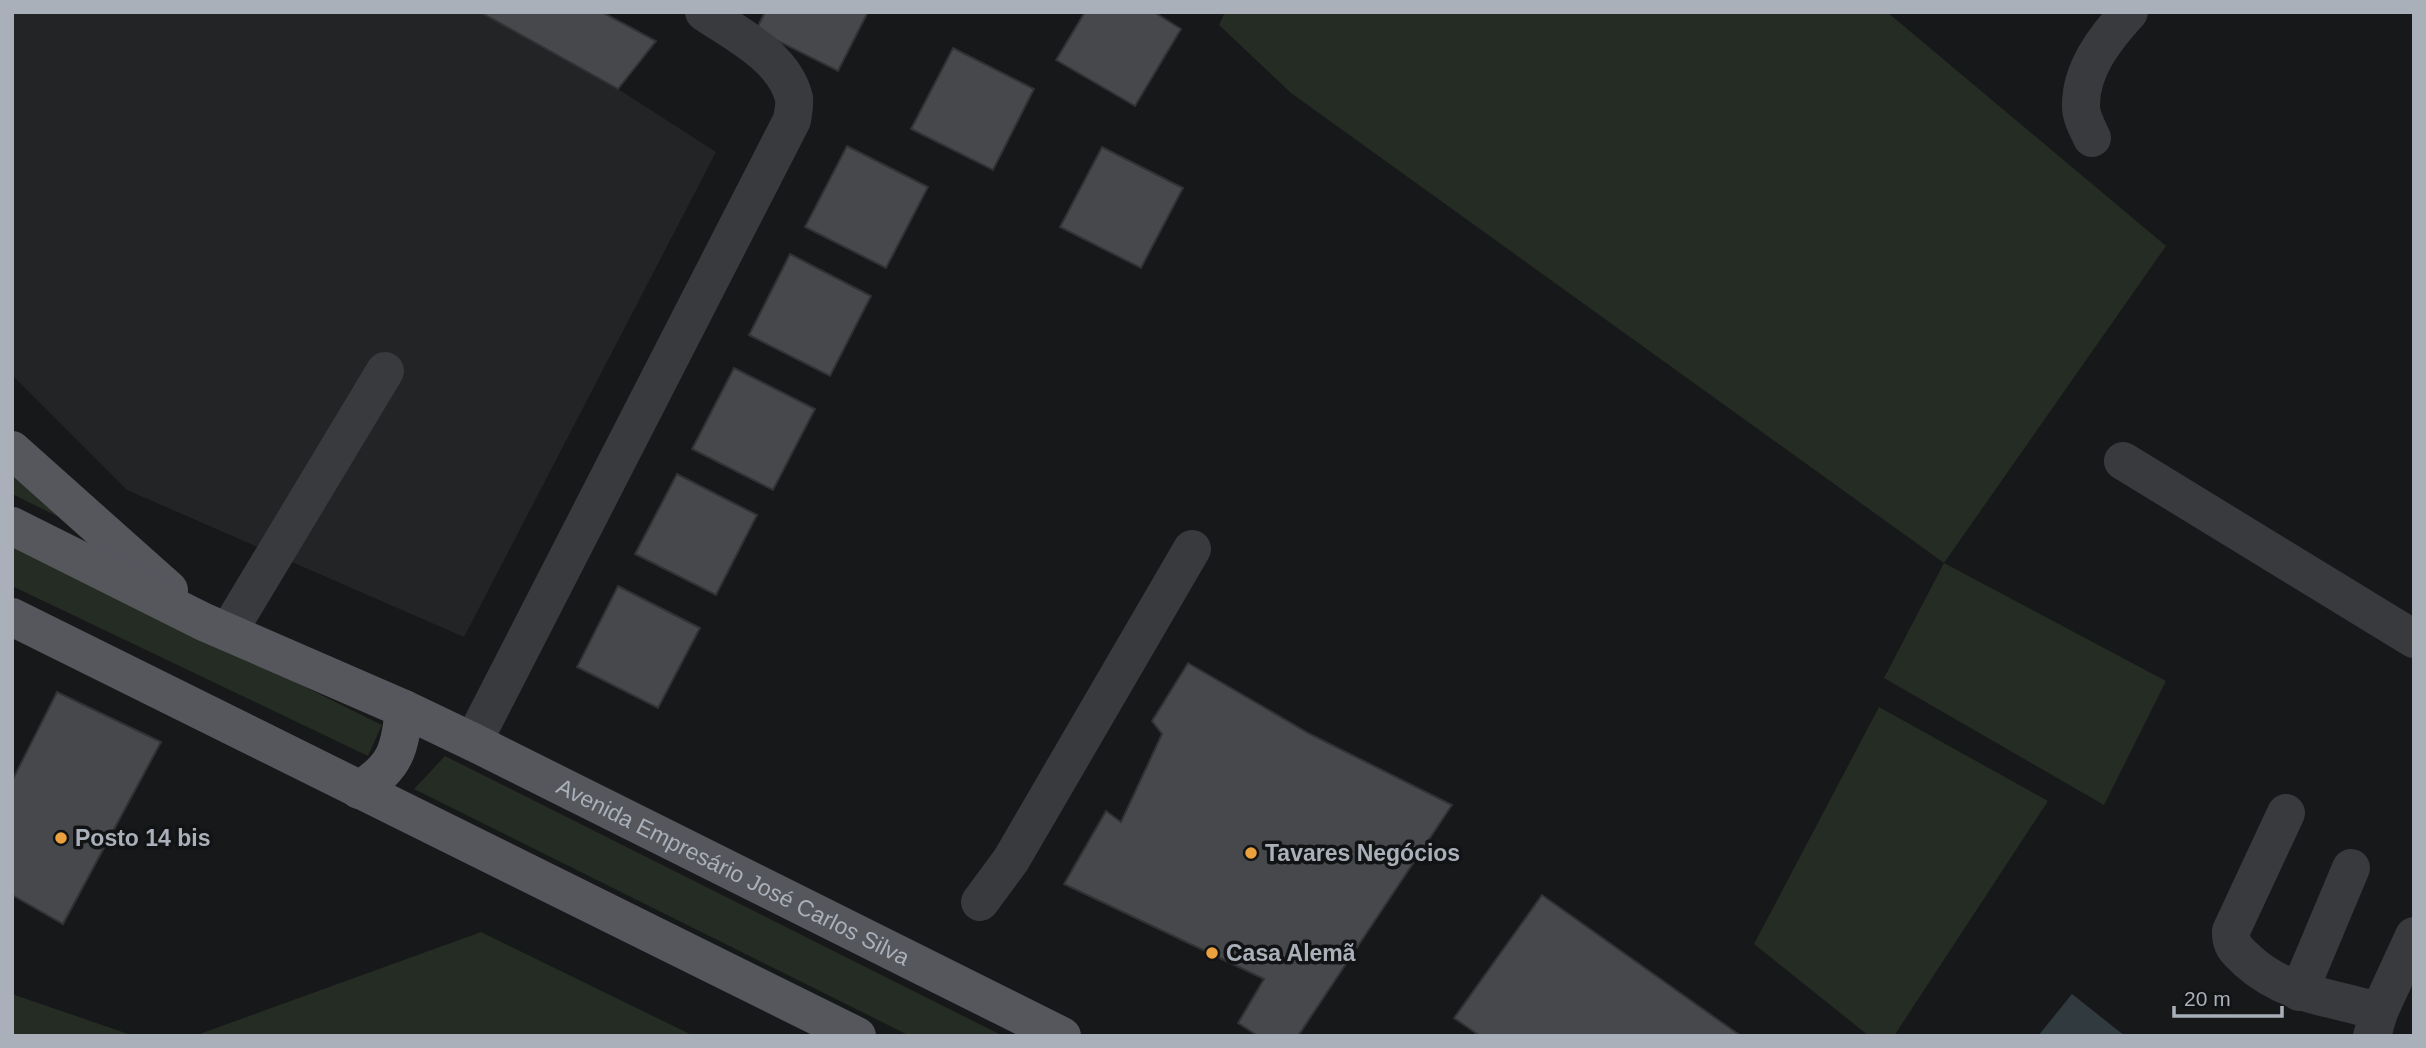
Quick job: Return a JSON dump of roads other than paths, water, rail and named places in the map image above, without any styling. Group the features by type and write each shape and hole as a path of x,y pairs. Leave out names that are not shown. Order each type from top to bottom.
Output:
{"main road":[{"name":"Avenida Empresário José Carlos Silva","path":"12,450 216,627"},
{"name":"Avenida Empresário José Carlos Silva","path":"12,526 216,627 473,741 1062,1036"},
{"path":"12,617 857,1036"},
{"path":"359,790 375,780 393,761 401,734 404,709"}],"street":[{"path":"473,741 792,120 794,100 786,80 769,57 704,12"},
{"path":"2092,138 2081,110 2083,81 2091,63 2129,12"},
{"path":"216,627 385,371"},
{"path":"2123,461 2414,639"},
{"path":"980,902 1012,860 1192,550"},
{"path":"2286,813 2231,931 2233,947 2263,974 2375,1024 2414,936"},
{"path":"2299,992 2351,868"}],"place":[{"name":"Posto 14 bis","path":"61,838"},
{"name":"Tavares Negócios","path":"1251,853"},
{"name":"Casa Alemã","path":"1212,953"}]}
